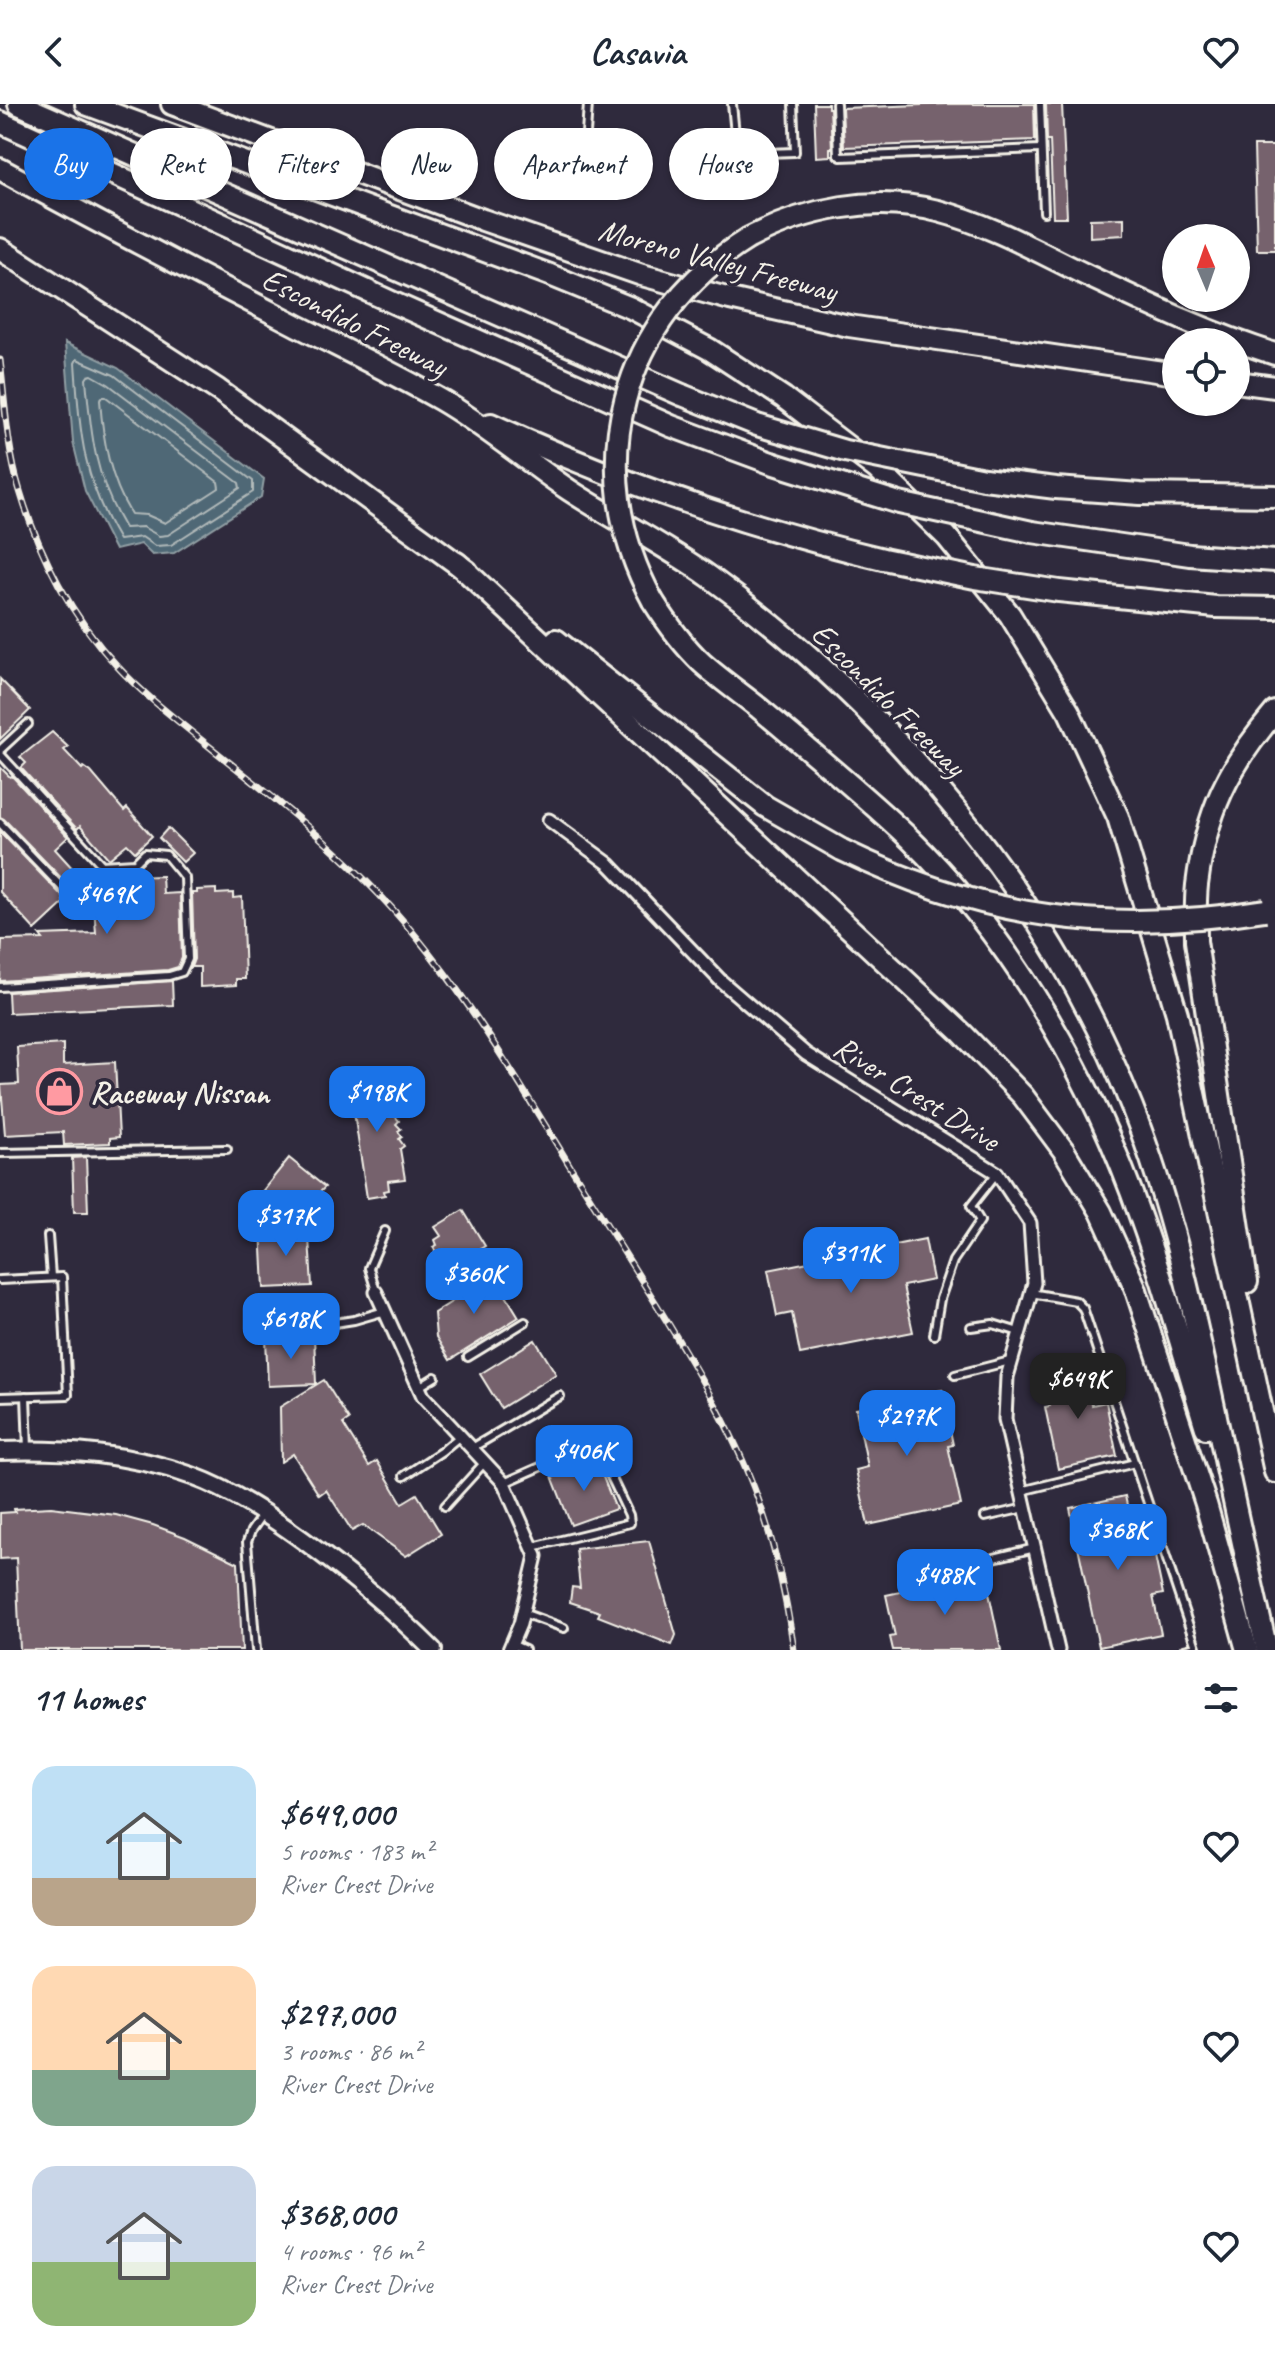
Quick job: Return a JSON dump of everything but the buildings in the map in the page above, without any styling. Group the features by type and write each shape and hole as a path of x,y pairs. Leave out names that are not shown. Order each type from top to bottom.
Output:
{"highway":[{"path":"19,104 682,395 757,425 845,451 984,479 1140,494 1275,496"},
{"path":"86,104 550,275 631,308 709,349 784,398 877,469 947,537 1010,615 1069,712 1118,817 1177,1014 1275,1472"},
{"name":"Moreno Valley Freeway","path":"172,104 483,220 657,279 849,326 1162,372"},
{"path":"4,124 671,426 771,463 899,503 1032,532 1190,555 1275,561"},
{"name":"Escondido Freeway","path":"0,169 444,402 573,492 644,533 709,576 842,686 909,754 960,814 1016,889 1099,1032 1129,1099 1169,1212 1188,1283 1267,1650"},
{"path":"1247,1566 1141,1218 1113,1148 1065,1046 989,931 912,841 866,798 702,663 672,629 641,579 631,553 621,513 617,443 623,407 636,369 669,308 702,272 727,252 772,226 805,214 845,206 910,206 971,222 1180,320 1275,354"},
{"path":"0,249 218,390 457,563 753,798 842,850 912,882 955,897 1046,915 1103,922 1180,921 1270,909"},
{"path":"1250,384 1275,387"},
{"path":"444,402 619,479 744,523 883,559 1059,591 1216,607 1275,608"},
{"path":"457,563 962,1033 1023,1096 1064,1151 1101,1212 1135,1287 1206,1504 1247,1650"},
{"path":"1275,712 1234,766 1210,821 1197,887 1196,941 1275,1464"}],"street":[{"name":"River Crest Drive","path":"549,820 609,864 721,981 806,1054 997,1173 1030,1223 1034,1283 1010,1361 1005,1419 1058,1650"},
{"path":"376,1292 423,1396 504,1483 533,1547 536,1556 523,1613 510,1647"},
{"path":"0,1451 96,1453 163,1467 219,1487 264,1512 340,1567 381,1600 433,1650"}],"lane":[{"path":"586,128 588,104"},
{"path":"732,104 737,154 795,152 793,104"},
{"path":"836,104 838,155 841,157 1041,149"},
{"path":"1040,104 1044,212"},
{"path":"0,987 169,976 182,972 188,959 185,878 166,855 145,853 135,863 102,865 0,752 28,724"},
{"path":"0,823 70,896"},
{"path":"0,1153 227,1149"},
{"path":"934,1335 940,1299 953,1261 980,1221 971,1206 997,1173"},
{"path":"376,1292 369,1268 385,1231"},
{"path":"48,1236 51,1277"},
{"path":"0,1280 62,1277 68,1395 0,1397"},
{"path":"1031,1293 1076,1301 1083,1308 1196,1647 1184,1650"},
{"path":"288,1310 313,1309 328,1324 385,1311"},
{"path":"468,1357 525,1322"},
{"path":"971,1327 993,1324 1019,1332"},
{"path":"955,1375 1010,1361"},
{"path":"419,1387 435,1377"},
{"path":"26,1396 28,1450"},
{"path":"472,1448 560,1396"},
{"path":"404,1476 460,1436"},
{"path":"504,1483 596,1445 629,1515 630,1523 533,1547"},
{"path":"445,1506 485,1462"},
{"path":"1021,1491 1135,1463"},
{"path":"985,1517 1025,1508"},
{"path":"256,1650 247,1542 264,1512"},
{"path":"994,1558 1035,1548"},
{"path":"523,1613 564,1628"},
{"path":"510,1647 525,1650"}],"water":[{"path":"65,343 118,368 264,479 261,497 174,553 152,555 141,544 115,550 85,491 73,442"}],"railway":[{"path":"0,360 9,442 20,491 47,562 72,607 101,648 137,686 306,825 366,881 424,946 476,1017 657,1305 729,1432 753,1485 768,1530 782,1581 794,1650"}],"place":[{"name":"Raceway Nissan","path":"59,1092"}]}
